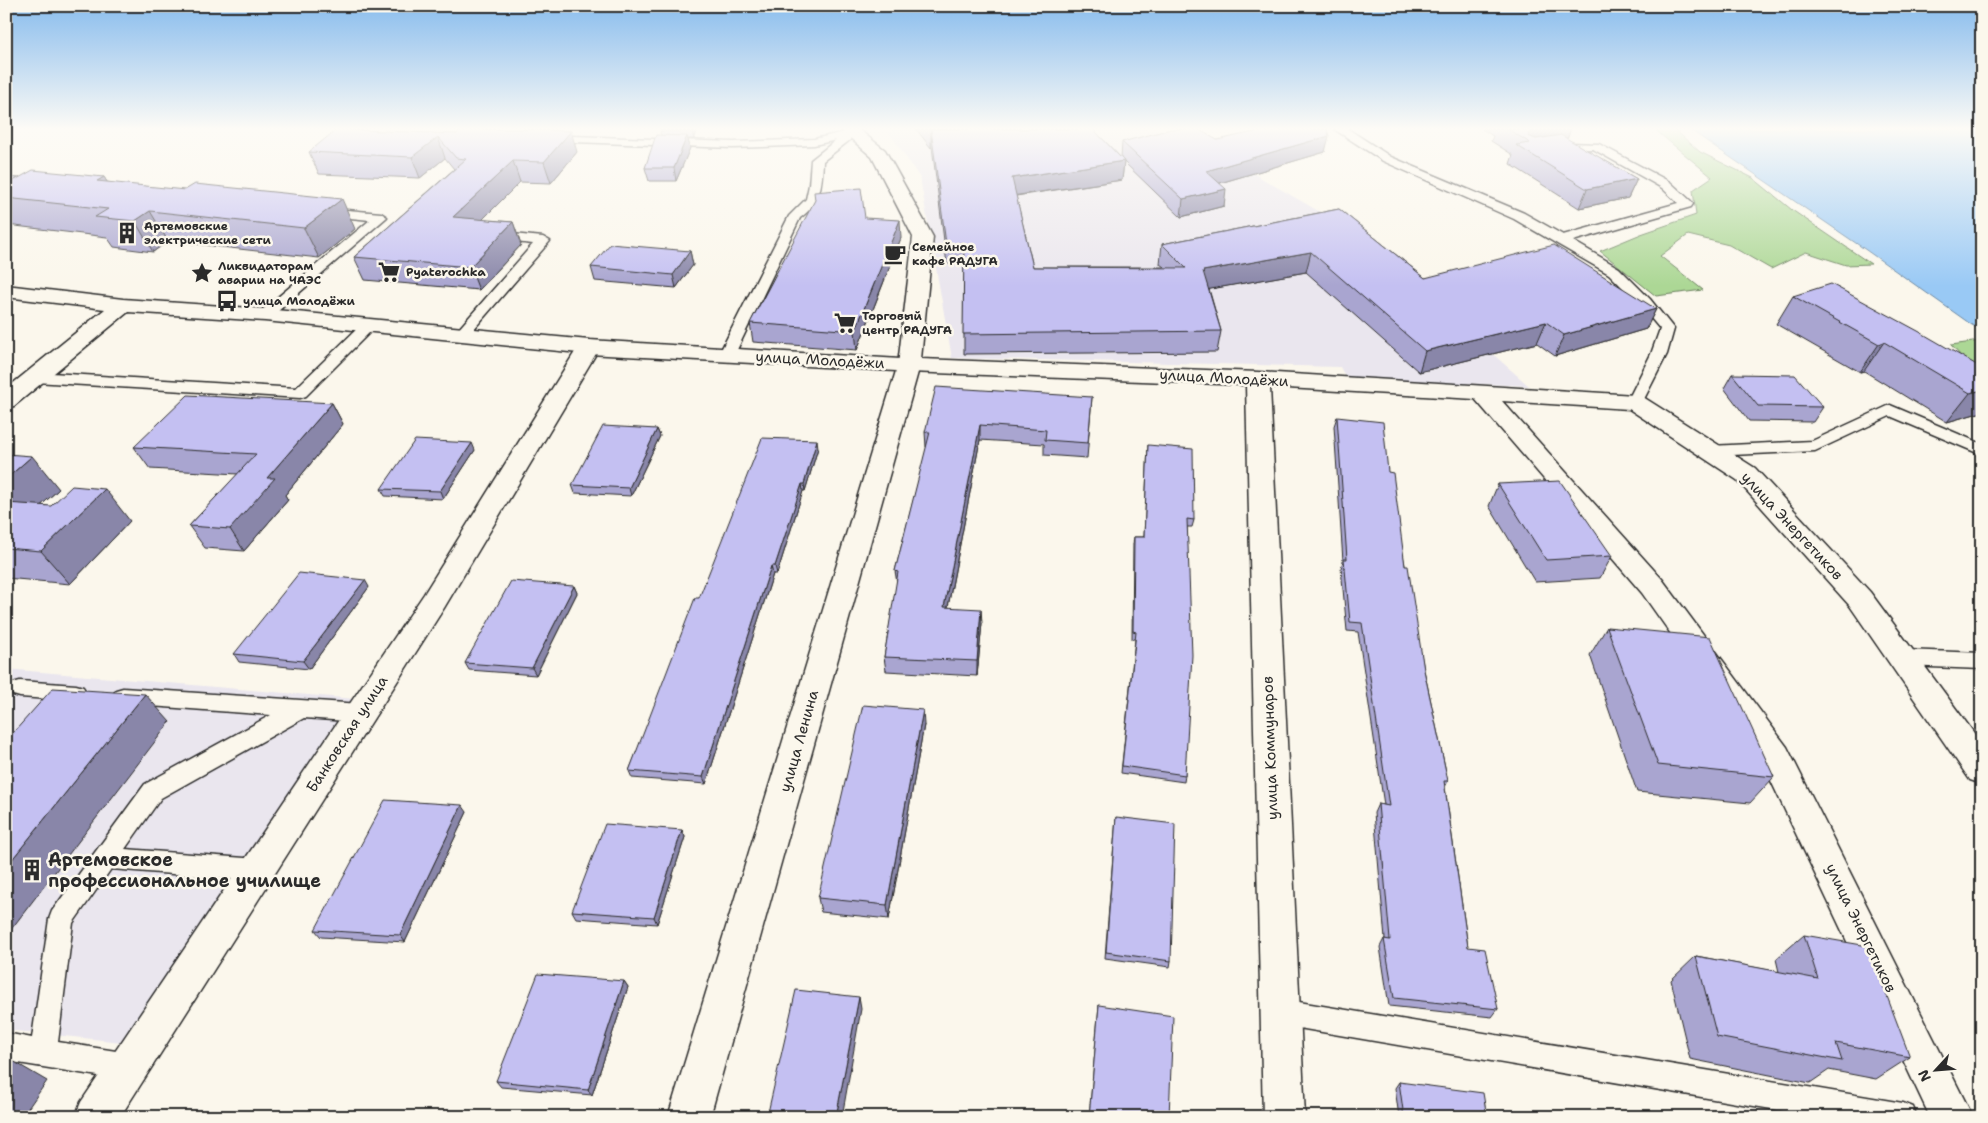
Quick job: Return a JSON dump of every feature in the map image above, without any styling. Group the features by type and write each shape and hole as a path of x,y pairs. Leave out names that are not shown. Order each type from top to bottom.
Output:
{"street":[{"name":"улица Ленина","path":"690,1117 909,365 923,237 894,181"},
{"name":"улица Молодёжи","path":"6,291 123,304 265,315 589,347 909,365 1258,379 1635,402"},
{"path":"6,401 123,304"},
{"name":"Банковская улица","path":"96,1117 434,601 589,347"},
{"name":"улица Коммунаров","path":"1258,379 1284,1117"},
{"name":"улица Энергетиков","path":"1482,393 1652,586 1776,757 1893,992 1952,1117"},
{"name":"улица Энергетиков","path":"1635,402 1746,474 1860,599 1904,658 1982,770"}],"lane":[{"path":"727,354 795,216 806,210 814,198 815,181"},
{"path":"1439,181 1510,212 1614,271 1645,302 1667,329 1659,354 1635,402"},
{"path":"1561,240 1687,204 1659,181"},
{"path":"265,315 381,218 314,211"},
{"path":"462,334 543,241 477,235"},
{"path":"36,377 300,394 369,326"},
{"path":"1710,451 1815,446 1890,410 1982,450"},
{"path":"1904,658 1982,661"},
{"path":"20,689 361,712"},
{"path":"43,1053 61,919 153,790 301,708"},
{"path":"105,858 258,870"},
{"path":"1281,1012 1903,1117"},
{"path":"6,1047 129,1067"}],"shaded area":[{"path":"921,181 1267,181 1355,232 1529,386 1346,378 1340,367 952,358"},
{"path":"6,669 355,699 131,1043 6,1030"}],"green space":[{"path":"1706,181 1757,181 1792,210 1871,264 1846,265 1806,252 1771,269 1729,245 1688,235 1660,256 1703,290 1656,296 1600,251 1641,234 1696,215 1693,190"},
{"path":"1982,342 1982,379 1951,345"}],"water":[{"path":"1766,181 1982,181 1982,330 1972,325"}],"building":[{"path":"12,181 101,181 185,190 195,184 342,199 304,228 150,211 135,221 95,217 108,209 6,198 6,185"},
{"path":"440,181 491,181 453,217 513,222 470,267 354,257"},
{"path":"938,181 1013,181 1033,267 1186,268 1162,244 1339,209 1425,278 1554,245 1656,309 1564,335 1546,322 1425,351 1311,252 1203,271 1221,331 963,334 964,243 946,244"},
{"path":"1164,181 1218,181 1226,189 1183,199"},
{"path":"1575,181 1625,181 1587,189"},
{"path":"861,188 865,218 900,220 855,331 750,323 815,200 814,192"},
{"path":"610,244 690,251 673,275 591,267"},
{"path":"1831,284 1982,368 1982,390 1970,393 1884,342 1879,344 1793,296"},
{"path":"1732,374 1795,375 1823,407 1758,406"},
{"path":"936,387 1092,397 1088,443 1045,440 1046,430 980,425 944,607 981,609 977,661 884,657 898,572 895,571 930,432 925,432"},
{"path":"188,395 332,403 267,478 275,478 230,529 189,526 256,454 134,447"},
{"path":"1337,417 1383,422 1388,472 1393,473 1405,566 1408,566 1424,670 1448,781 1444,781 1468,947 1485,949 1498,1009 1394,998 1384,939 1390,940 1378,804 1389,806 1362,623 1350,622 1344,559 1347,559"},
{"path":"603,426 657,429 629,488 572,485"},
{"path":"762,438 817,440 804,484 802,484 775,566 771,566 703,777 629,771 695,598 699,598"},
{"path":"415,440 472,443 440,491 381,489"},
{"path":"1148,445 1193,449 1194,520 1187,519 1192,655 1185,775 1122,766 1136,632 1133,631 1134,537 1144,537"},
{"path":"6,454 32,456 6,479"},
{"path":"1560,481 1612,556 1546,560 1498,484"},
{"path":"72,486 105,489 41,551 6,548 6,503 51,506"},
{"path":"299,573 365,580 303,661 234,654"},
{"path":"511,581 574,586 532,668 465,663"},
{"path":"1607,627 1710,637 1774,777 1658,765"},
{"path":"53,688 145,694 6,867 6,741"},
{"path":"863,705 923,710 887,905 818,898"},
{"path":"385,800 462,805 400,935 315,930"},
{"path":"1116,817 1175,824 1171,961 1106,952"},
{"path":"605,824 682,830 654,917 572,911"},
{"path":"1804,935 1868,946 1910,1057 1836,1043 1842,1061 1717,1037 1696,956 1818,979"},
{"path":"538,974 624,981 588,1090 496,1081"},
{"path":"796,990 859,997 836,1117 767,1117"},
{"path":"1099,1005 1173,1016 1169,1117 1089,1117"},
{"path":"1399,1082 1483,1093 1487,1117 1404,1117"}],"place":[{"name":"Артемовские электрические сети","path":"127,233"},
{"name":"Семейное кафе РАДУГА","path":"895,254"},
{"name":"Pyaterochka","path":"389,272"},
{"name":"Ликвидаторам аварии на ЧАЭС","path":"202,273"},
{"name":"улица Молодёжи","path":"227,301"},
{"name":"Торговый центр РАДУГА","path":"845,323"},
{"name":"Артемовское профессиональное училище","path":"32,870"}]}
